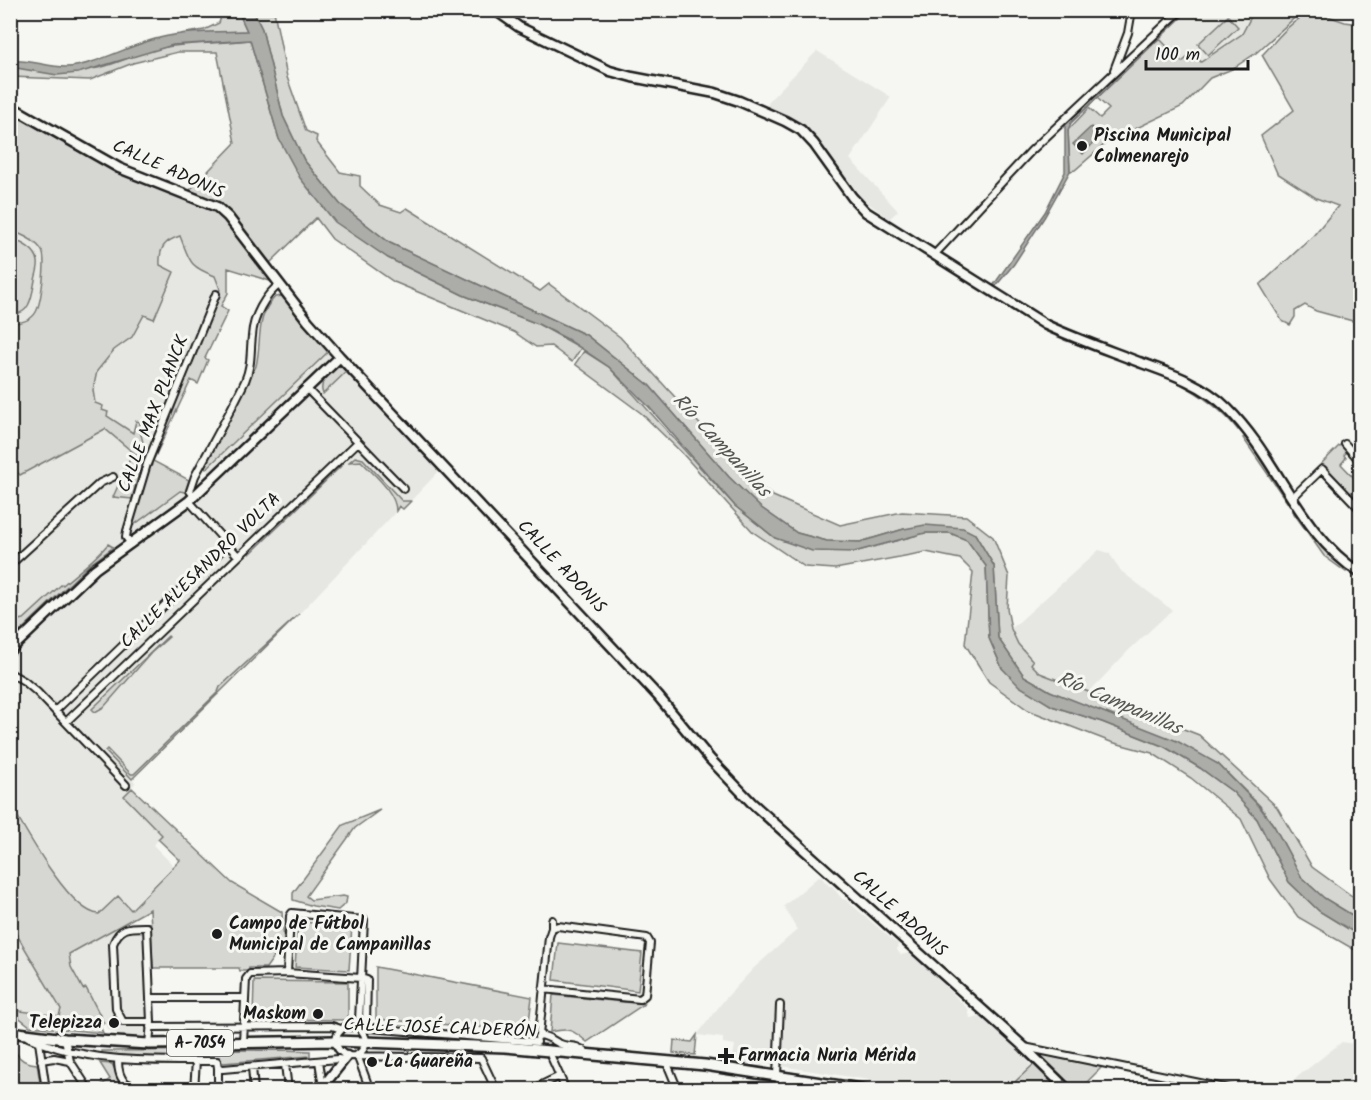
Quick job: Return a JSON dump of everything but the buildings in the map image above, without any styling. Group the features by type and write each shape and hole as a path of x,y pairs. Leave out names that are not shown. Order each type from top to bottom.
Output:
{"main road":[{"name":"CALLE JOSÉ CALDERÓN","path":"15,1032 65,1039 149,1044 335,1041 537,1046 547,1050 666,1061 867,1089"}],"street":[{"path":"495,10 519,27 610,70 633,77 715,93 785,121 801,130 866,212 1046,325 1184,378 1211,395 1238,419 1318,537 1360,573"},
{"path":"1113,74 1128,33 1132,10"},
{"path":"934,255 1030,151 1181,10"},
{"name":"CALLE ADONIS","path":"10,106 119,168 218,207 308,321 340,357 658,696 710,759 752,803 1068,1089"},
{"path":"238,556 191,499 190,492 195,476 244,382 250,366 256,317 270,291 280,284"},
{"name":"CALLE MAX PLANCK","path":"131,544 126,537 127,531 147,464 216,294"},
{"path":"10,650 87,576 191,499 340,357"},
{"path":"306,388 404,489"},
{"name":"CALLE ALESANDRO VOLTA","path":"66,722 358,442"},
{"path":"1345,444 1360,460"},
{"path":"1292,498 1322,468 1360,509"},
{"path":"10,565 100,483 112,477"},
{"name":"CALLE ALESANDRO VOLTA","path":"56,711 227,545"},
{"path":"10,673 24,681 56,711 126,785"},
{"path":"287,972 290,916 294,912 363,920 361,978"},
{"path":"537,1046 552,920"},
{"path":"543,989 640,999 645,995 650,943 647,938 558,926 552,928"},
{"name":"CALLE JOSÉ CALDERÓN","path":"150,998 147,927 127,927 117,934 113,944 116,1009 123,1022 150,1025 332,1026 341,1029 350,1026 360,1029 370,1028 537,1046"},
{"path":"218,1068 319,1061 357,1055 362,1052 366,1043 360,1029 366,1023 367,980 287,972 250,974 246,979 244,998 243,1043"},
{"path":"149,1044 150,998 244,998"},
{"path":"778,1089 780,1005"},
{"path":"341,1029 335,1041 339,1051 346,1058"},
{"path":"15,1032 67,1051 118,1060 217,1062 218,1089"},
{"path":"539,1035 550,1037 562,1044 578,1046 587,1053"},
{"path":"65,1039 70,1061 89,1089"},
{"path":"39,1042 46,1089"},
{"path":"1024,1047 1234,1089"},
{"path":"547,1050 566,1089"},
{"path":"357,1055 481,1058 496,1089"},
{"path":"357,1055 370,1089"},
{"path":"41,1060 54,1058 70,1061"},
{"path":"322,1088 346,1058"},
{"path":"118,1060 118,1074 123,1081 136,1087 169,1088"},
{"path":"194,1089 195,1061"},
{"path":"319,1061 322,1088"},
{"path":"666,1061 678,1089"},
{"path":"285,1064 288,1089"},
{"path":"252,1067 254,1089"},
{"path":"531,1089 560,1076"}],"shaded area":[{"path":"218,10 238,11 247,31 180,34 204,30 219,23 221,17"},
{"path":"238,11 253,11 262,29 283,116 304,160 340,204 390,243 586,335 649,385 729,477 760,507 797,533 827,541 860,542 925,525 963,528 975,534 994,566 998,638 1024,676 1050,691 1177,741 1218,764 1259,806 1274,826 1302,878 1324,898 1360,920 1360,936 1319,911 1289,882 1257,819 1233,792 1200,768 1165,747 1102,722 1052,706 1019,686 1002,668 989,638 986,566 967,540 950,533 925,533 854,552 812,551 775,538 735,506 649,407 609,367 567,339 538,324 463,295 388,258 335,222 300,178 279,139 250,40 173,45 78,73 57,75 11,67 11,61 59,67 76,66 148,41 170,36 203,32 247,31"},
{"path":"253,11 274,11 287,77 306,131 317,136 316,141 340,172 360,176 360,186 380,205 401,212 407,208 540,291 549,284 620,337 750,479 773,496 840,525 902,512 966,516 993,537 1009,576 1007,608 1011,629 1018,644 1033,661 1031,664 1040,673 1199,735 1277,807 1312,867 1360,902 1360,920 1324,898 1302,878 1274,826 1260,806 1218,764 1050,691 1024,676 998,638 994,566 975,534 904,529 860,542 827,541 797,533 760,507 729,477 649,385 586,335 390,243 340,204 304,160 283,116 262,29"},
{"path":"1184,11 1188,11 1071,123 1068,130 1070,171 1014,264 995,287 993,286 1045,212 1065,172 1065,124"},
{"path":"1188,11 1254,11 1242,34 1190,71 1159,38"},
{"path":"1254,11 1304,11 1256,53 1232,69 1210,78 1183,106 1112,138 1075,170 1070,171 1068,130 1089,108 1100,118 1109,109 1097,98 1159,38 1182,62 1193,53 1201,62 1242,34"},
{"path":"1316,12 1345,22 1360,24 1360,323 1316,311 1305,305 1295,311 1295,317 1290,325 1282,321 1260,285 1313,236 1338,206 1316,198 1277,173 1261,136 1294,110 1262,55 1293,23"},
{"path":"1228,16 1238,27 1208,55 1198,44"},
{"path":"250,40 279,139 388,258 463,295 538,324 581,348 572,362 551,346 536,347 514,332 394,282 332,239 316,218 270,263 224,208 189,191 235,143 217,52 178,52 133,63 90,80 11,77 10,67 54,70 98,68 154,49"},
{"path":"817,51 891,97 850,159 898,211 889,219 863,199 807,127 767,107 769,101"},
{"path":"10,111 228,268 228,293 153,462 196,484 208,473 205,466 256,366 259,354 260,322 266,306 275,297 283,296 329,351 330,357 327,362 333,368 343,367 441,469 403,509 399,506 299,614 133,779 135,783 124,796 162,836 153,845 173,865 130,910 100,914 92,914 85,909 57,880 11,803"},
{"path":"10,111 39,125 102,163 215,209 271,278 270,281 228,268 228,293 221,306 228,311 205,358 208,360 198,384 191,380 153,461 189,480 185,492 180,491 131,527 149,468 152,465 151,461 220,289 215,276 191,262 180,236 170,240 160,254 160,265 174,272 154,319 144,315 132,337 114,350 97,371 93,390 95,403 103,406 102,410 108,412 107,416 133,433 136,421 140,422 147,457 141,465 132,499 113,497 130,459 136,455 105,429 20,475 18,473 11,477 11,323 28,319 36,312 44,263 42,251 36,244 11,230"},
{"path":"1091,127 1100,136 1083,154 1073,144"},
{"path":"10,238 35,253 38,264 29,304 17,314 11,314"},
{"path":"283,296 329,351 206,469 205,466 256,366 264,313 275,297"},
{"path":"1064,338 1124,360 1064,340"},
{"path":"584,351 609,367 735,506 775,538 854,552 925,533 950,533 967,540 986,566 989,638 1002,668 1052,706 1102,722 1165,747 1200,768 1233,792 1257,819 1289,882 1319,911 1360,936 1360,953 1298,917 1270,879 1241,819 1191,778 1152,753 1111,742 1028,710 989,682 965,644 973,572 960,559 926,552 835,569 805,567 753,532 681,452 641,413 575,364"},
{"path":"337,366 347,371 323,394 323,382"},
{"path":"1153,372 1184,383 1211,400 1241,428 1238,430 1202,397 1181,384"},
{"path":"1246,437 1290,501 1287,502 1243,438"},
{"path":"1341,444 1348,451 1341,464 1360,484 1350,494 1321,464"},
{"path":"355,457 363,459 402,501 411,501 403,509 399,506 396,511 388,490 361,461 349,462"},
{"path":"340,464 341,466 250,554 249,552"},
{"path":"1293,512 1298,513 1316,540 1348,570 1346,572 1324,556"},
{"path":"108,544 113,547 89,565 11,640 11,621 24,619 62,584 93,560"},
{"path":"1099,550 1109,553 1121,571 1172,610 1089,692 1040,672 1030,664 1033,661 1018,644 1011,629"},
{"path":"299,614 132,779 105,751 107,749 131,774 134,774 218,692 220,687"},
{"path":"168,636 104,707 95,712 92,709"},
{"path":"132,788 232,883 282,912 284,943 266,968 249,968 249,971 240,971 239,968 153,968 150,909 69,954 71,967 83,989 86,988 104,1023 100,1026 103,1033 30,1026 12,1012 13,1010 59,1016 61,1009 11,925 10,803 49,868 62,885 87,910 99,914 118,896 131,910 180,860 158,839 162,835 124,796"},
{"path":"380,810 355,828 306,896 311,900 343,896 347,897 346,903 338,910 293,900 293,893 343,825"},
{"path":"821,877 842,899 898,943 897,950 901,955 909,953 929,970 968,1009 970,1018 981,1017 1029,1058 1028,1062 1031,1065 1016,1081 1014,1089 926,1089 763,1063 762,1066 732,1063 735,1045 723,1043 723,1038 697,1035 725,999 755,967 797,930 784,906"},
{"path":"126,921 151,923 153,968 145,969 146,1028 144,1035 137,1037 123,1036 108,1030 86,988 83,990 71,967 68,954"},
{"path":"298,922 352,925 349,970 295,967"},
{"path":"10,925 61,1009 59,1016 11,1009"},
{"path":"558,943 642,953 638,991 554,980"},
{"path":"376,967 532,997 528,1031 376,1019"},
{"path":"254,981 348,982 348,1020 253,1019"},
{"path":"553,995 644,1004 587,1042 578,1034 570,1031 550,1032"},
{"path":"697,1035 695,1055 673,1053 674,1040 692,1042"},
{"path":"10,1042 14,1042 20,1058 37,1064 41,1089 11,1089"},
{"path":"1342,1042 1360,1045 1360,1089 1282,1089"},
{"path":"102,1051 310,1051 310,1056 223,1063 215,1058 102,1055"},
{"path":"1042,1052 1102,1067 1080,1089 1074,1089 1039,1056"},
{"path":"100,1063 112,1064 123,1086 130,1089 117,1089 113,1086 107,1089 96,1089 110,1079"},
{"path":"1035,1063 1064,1090 1014,1090 1016,1081"}],"place":[{"name":"Piscina Municipal Colmenarejo","path":"1082,146"},
{"name":"Campo de Fútbol Municipal de Campanillas","path":"217,934"},
{"name":"Maskom","path":"318,1014"},
{"name":"Telepizza","path":"114,1023"},
{"name":"Farmacia Nuria Mérida","path":"726,1056"},
{"name":"La Guareña","path":"372,1062"}],"water label":[{"name":"Río Campanillas","path":"721,446"},
{"name":"Río Campanillas","path":"1119,704"}]}
